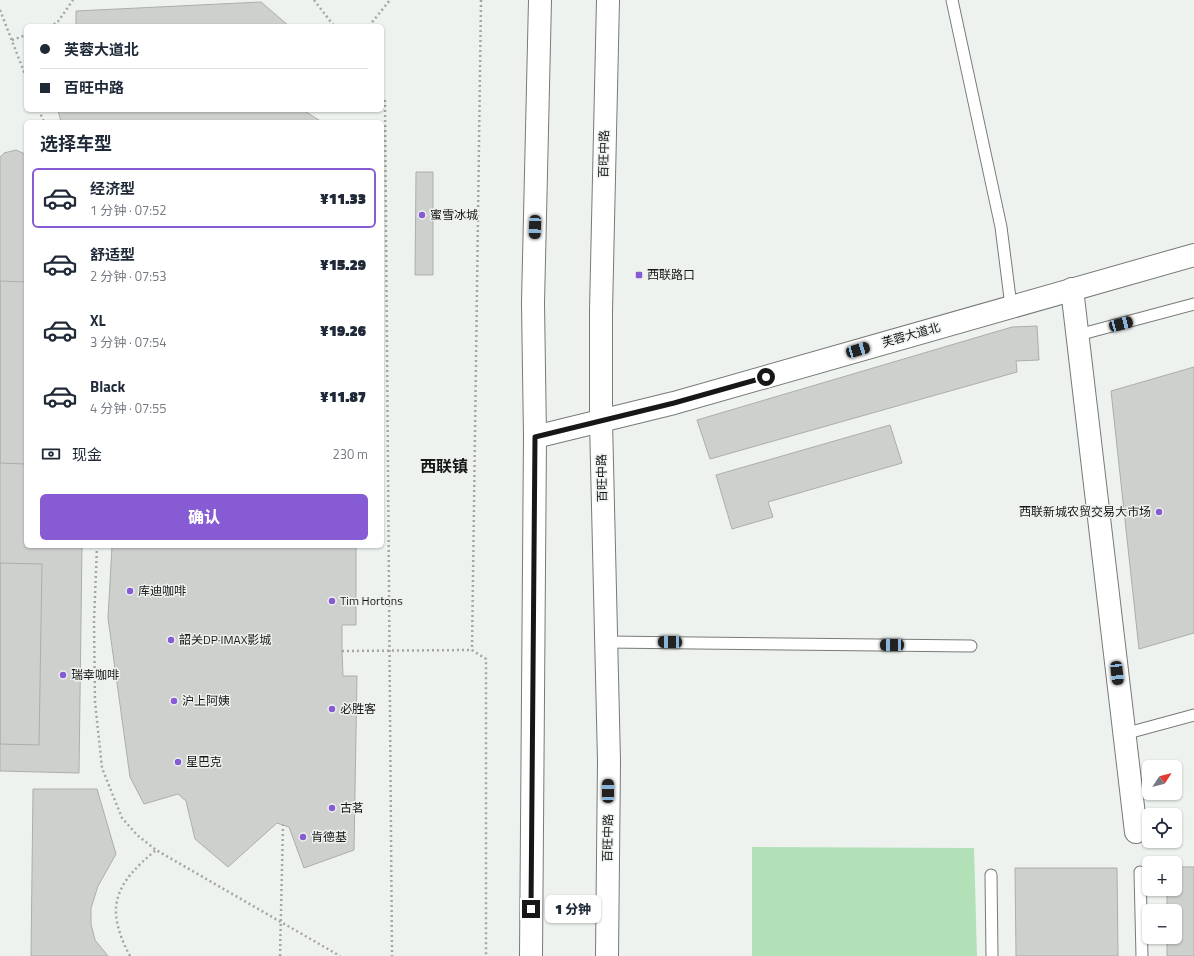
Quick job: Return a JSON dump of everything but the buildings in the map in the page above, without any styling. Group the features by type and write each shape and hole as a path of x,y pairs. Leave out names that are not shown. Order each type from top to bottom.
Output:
{"main road":[{"path":"531,956 535,437 533,302 540,0"},
{"name":"百旺中路","path":"607,956 609,761 601,421 602,256 608,0"},
{"name":"芙蓉大道北","path":"535,437 674,403 1194,255"},
{"path":"1072,289 1136,832"}],"lane":[{"path":"952,0 1001,227 1011,306"},
{"path":"1078,336 1194,304"},
{"path":"606,642 971,646"},
{"path":"1124,734 1194,715"},
{"path":"1140,872 1142,956"},
{"path":"991,875 992,956"}],"path":[{"path":"54,24 57,23 73,0"},
{"path":"314,0 332,24"},
{"path":"371,24 390,0"},
{"path":"472,650 481,0"},
{"path":"0,10 24,71"},
{"path":"12,40 24,36"},
{"path":"384,99 392,956"},
{"path":"97,548 94,621 94,702 102,768 122,818 137,835 156,850 340,956"},
{"path":"342,651 472,650 486,659 486,956"},
{"path":"280,956 282,825"},
{"path":"130,956 120,937 116,917 116,900 136,867 156,850"}],"green space":[{"path":"752,847 974,848 977,956 752,956"}],"place":[{"name":"蜜雪冰城","path":"422,215"},
{"name":"西联路口","path":"639,275"},
{"name":"西联新城农贸交易大市场","path":"1159,512"},
{"name":"库迪咖啡","path":"130,591"},
{"name":"Tim Hortons","path":"332,601"},
{"name":"韶关DP·IMAX影城","path":"171,640"},
{"name":"瑞幸咖啡","path":"63,675"},
{"name":"沪上阿姨","path":"174,701"},
{"name":"必胜客","path":"332,709"},
{"name":"星巴克","path":"178,762"},
{"name":"古茗","path":"332,808"},
{"name":"肯德基","path":"303,837"}],"district":[{"name":"西联镇","path":"444,466"}],"route":[{"path":"531,909 535,437 674,403 766,377"}]}
